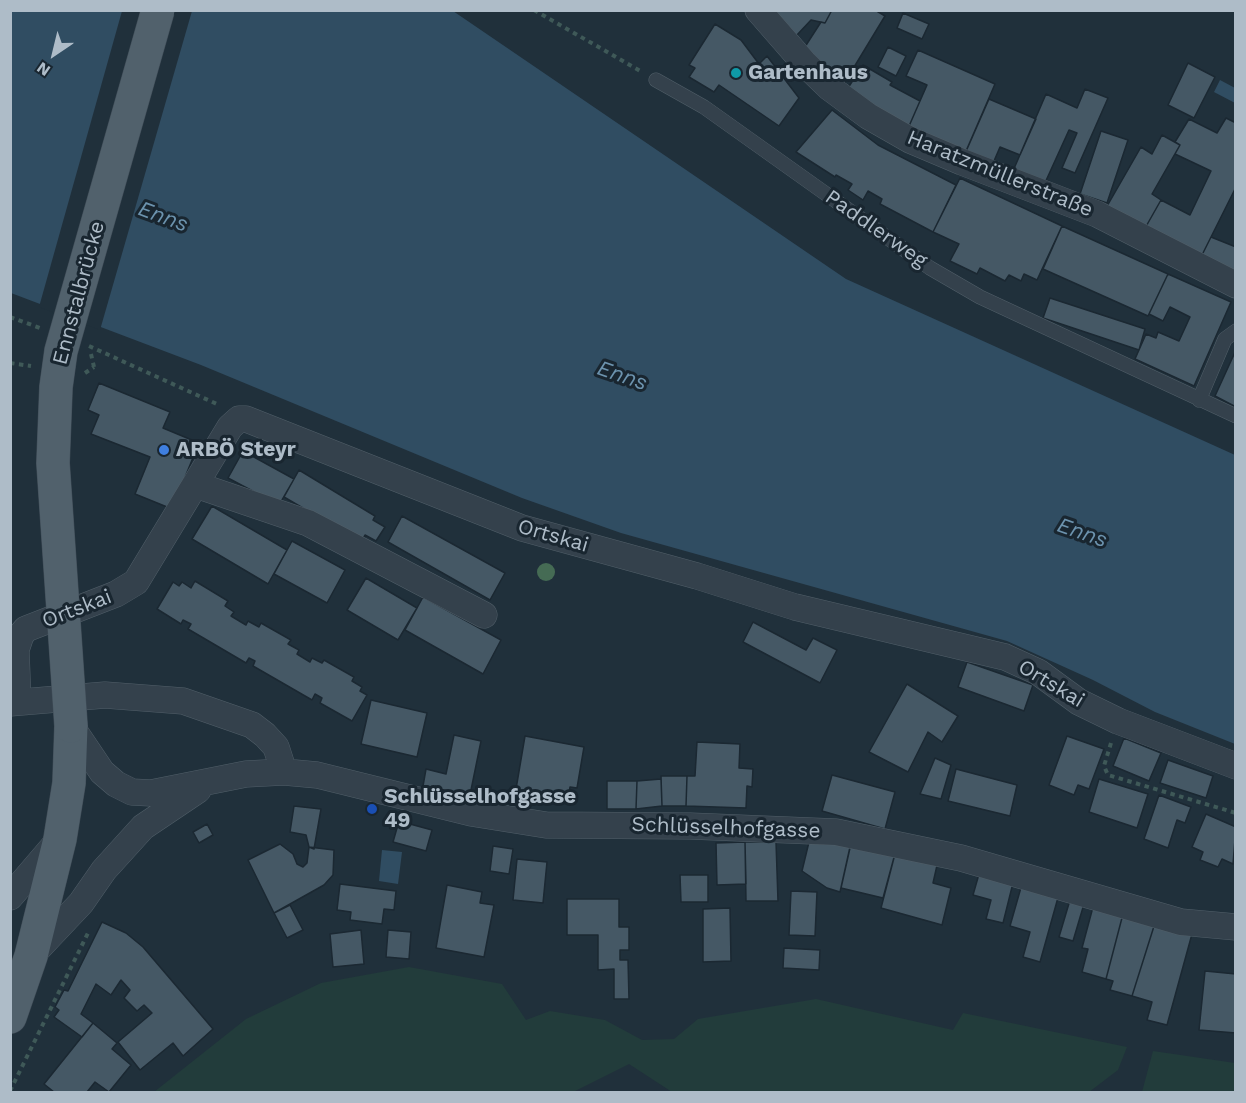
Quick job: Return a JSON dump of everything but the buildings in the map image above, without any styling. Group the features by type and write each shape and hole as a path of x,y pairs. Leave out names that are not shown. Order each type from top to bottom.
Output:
{"main road":[{"name":"Ennstalbrücke","path":"10,1017 31,956 60,838 75,739 52,463 59,362 158,10"}],"street":[{"name":"Haratzmüllerstraße","path":"758,10 805,64 830,88 885,125 962,162 1097,214 1236,285"},
{"name":"Ortskai","path":"14,703 16,650 26,628 116,594 136,582 230,427 239,419 257,422 522,528 697,576 795,607 1005,657 1038,672 1079,702 1118,721 1236,766"},
{"path":"196,485 308,523 484,615"},
{"path":"14,703 105,695 183,700 258,730 276,747 284,772"},
{"name":"Schlüsselhofgasse","path":"75,739 102,772 116,784 132,792 151,793 246,774 284,772 317,775 471,813 546,825 690,826 836,831 961,858 1182,922 1236,927"},
{"name":"Schlüsselhofgasse","path":"31,956 81,903 104,870 143,827 211,782"},
{"path":"10,897 60,838"}],"lane":[{"name":"Paddlerweg","path":"656,80 704,107 950,280 980,297 1236,416"},
{"path":"1199,400 1225,339 1236,331"}],"path":[{"path":"534,10 656,80"},
{"path":"10,317 47,331"},
{"path":"78,342 177,383 224,407 239,419"},
{"path":"1118,721 1104,766 1108,775 1236,813"},
{"path":"10,1092 93,925"}],"green space":[{"path":"409,967 502,984 526,1020 550,1011 605,1020 642,1040 674,1039 698,1019 816,999 953,1030 963,1013 1127,1047 1118,1070 1089,1092 672,1092 629,1064 573,1092 154,1092 246,1019 321,983"},
{"path":"1153,1051 1235,1063 1235,1092 1142,1092"}],"water":[{"name":"Enns","path":"10,11 453,11 846,279 1235,455 1235,744 1155,712 1093,680 1007,641 621,533 522,498 201,365 11,293"},
{"path":"1220,80 1235,88 1235,103 1214,92"},
{"path":"382,850 402,852 398,884 379,881"}],"pier":[{"path":"122,11 192,11 100,330 39,307"}],"place":[{"name":"Gartenhaus","path":"736,73"},
{"name":"ARBÖ Steyr","path":"164,450"},
{"name":"Schlüsselhofgasse 49","path":"372,809"}]}
